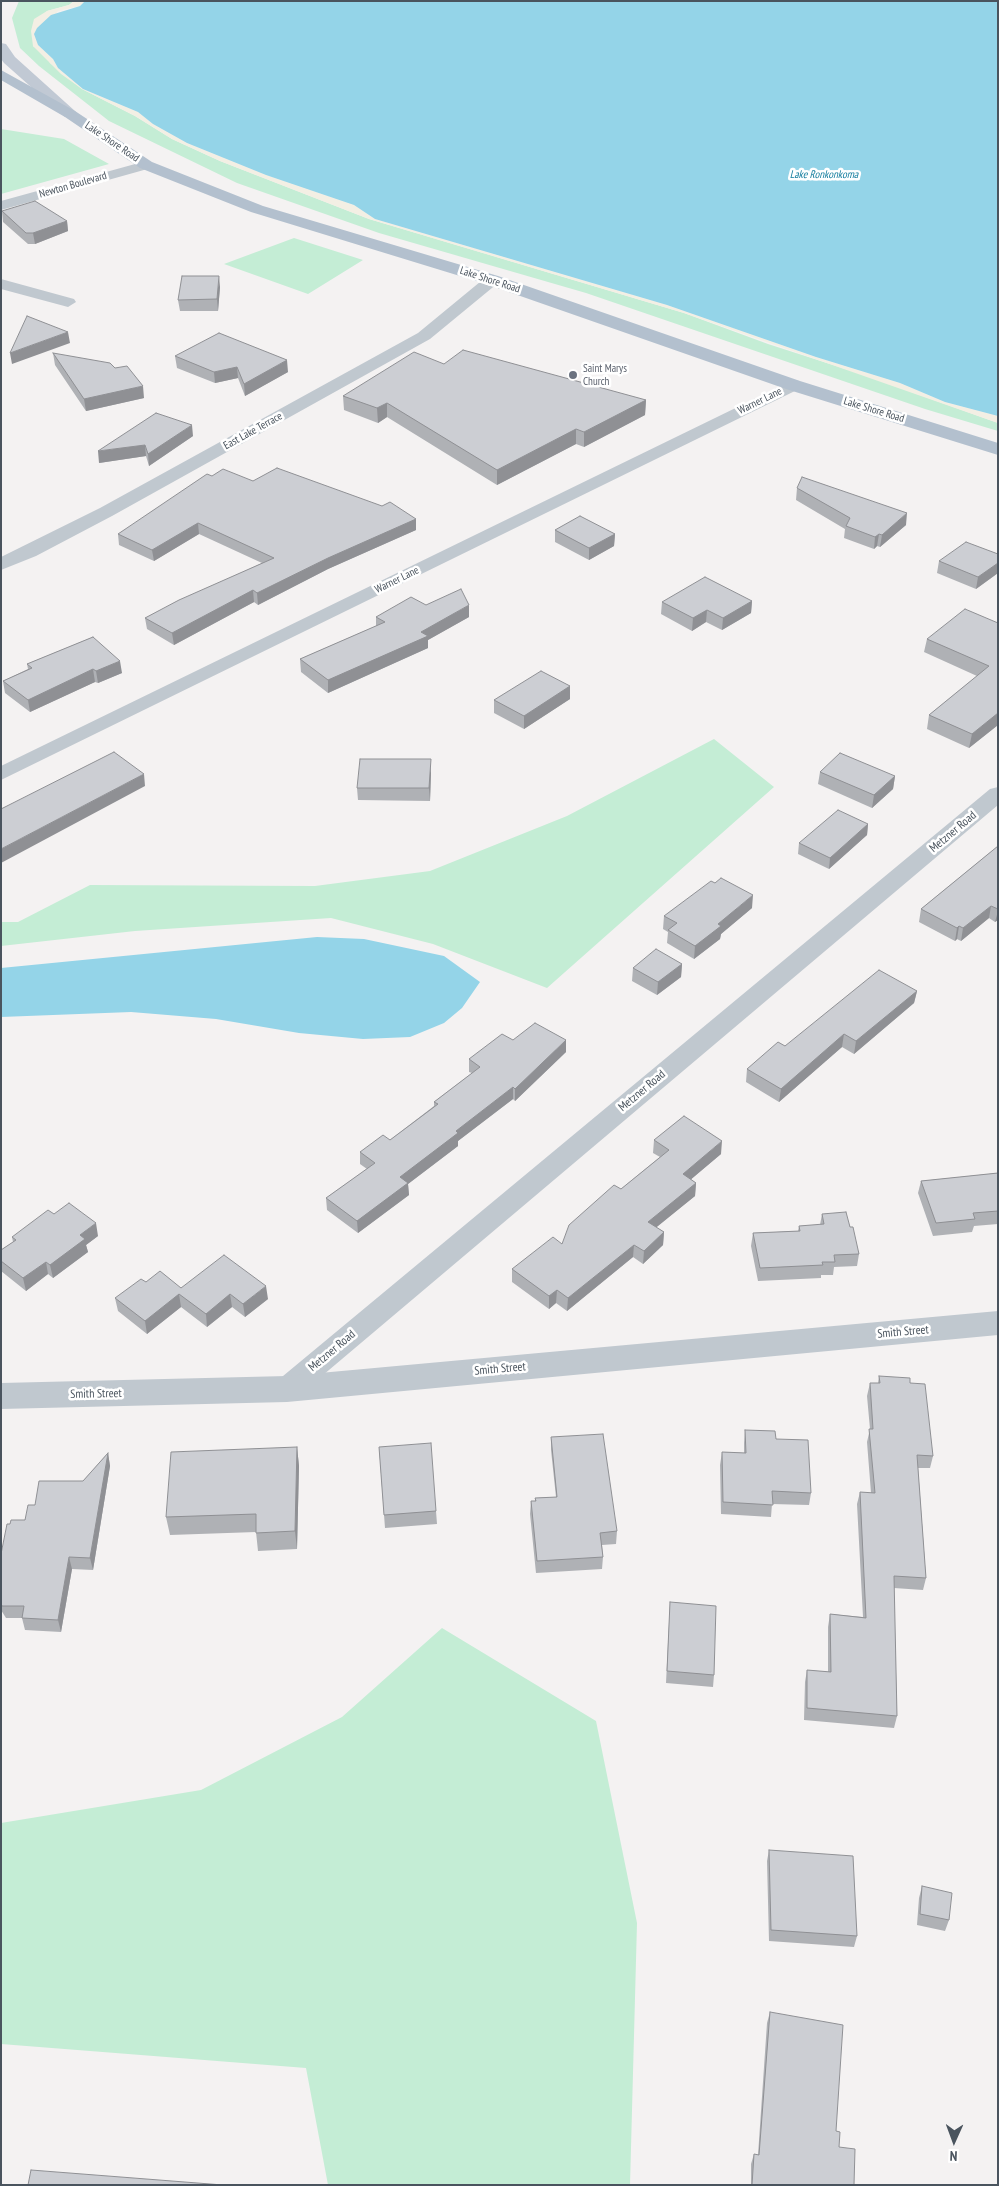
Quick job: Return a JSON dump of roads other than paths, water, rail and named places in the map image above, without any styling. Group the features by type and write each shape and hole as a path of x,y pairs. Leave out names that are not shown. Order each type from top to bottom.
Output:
{"main road":[{"path":"1,47 9,60 70,114"},
{"name":"Lake Shore Road","path":"1,74 70,114 146,165 257,209 492,280 792,385 998,449"}],"street":[{"name":"Newton Boulevard","path":"1,206 146,165"},
{"name":"East Lake Terrace","path":"1,564 30,552 106,512 424,336 492,280"},
{"path":"1,284 68,302"},
{"name":"Warner Lane","path":"1,774 792,385"},
{"name":"Metzner Road","path":"287,1389 998,794"},
{"name":"Smith Street","path":"1,1396 287,1389 998,1323"}],"water":[{"name":"Lake Ronkonkoma","path":"85,1 998,1 998,416 945,402 900,383 816,357 667,305 375,219 354,205 266,175 187,143 153,124 138,112 83,89 58,68 53,59 38,45 34,34 37,28 51,15 80,6"},
{"path":"317,937 364,939 444,956 480,982 462,1008 444,1023 410,1037 363,1039 299,1033 216,1019 131,1012 1,1017 1,968"}],"place":[{"name":"Saint Marys Church","path":"573,375"}]}
